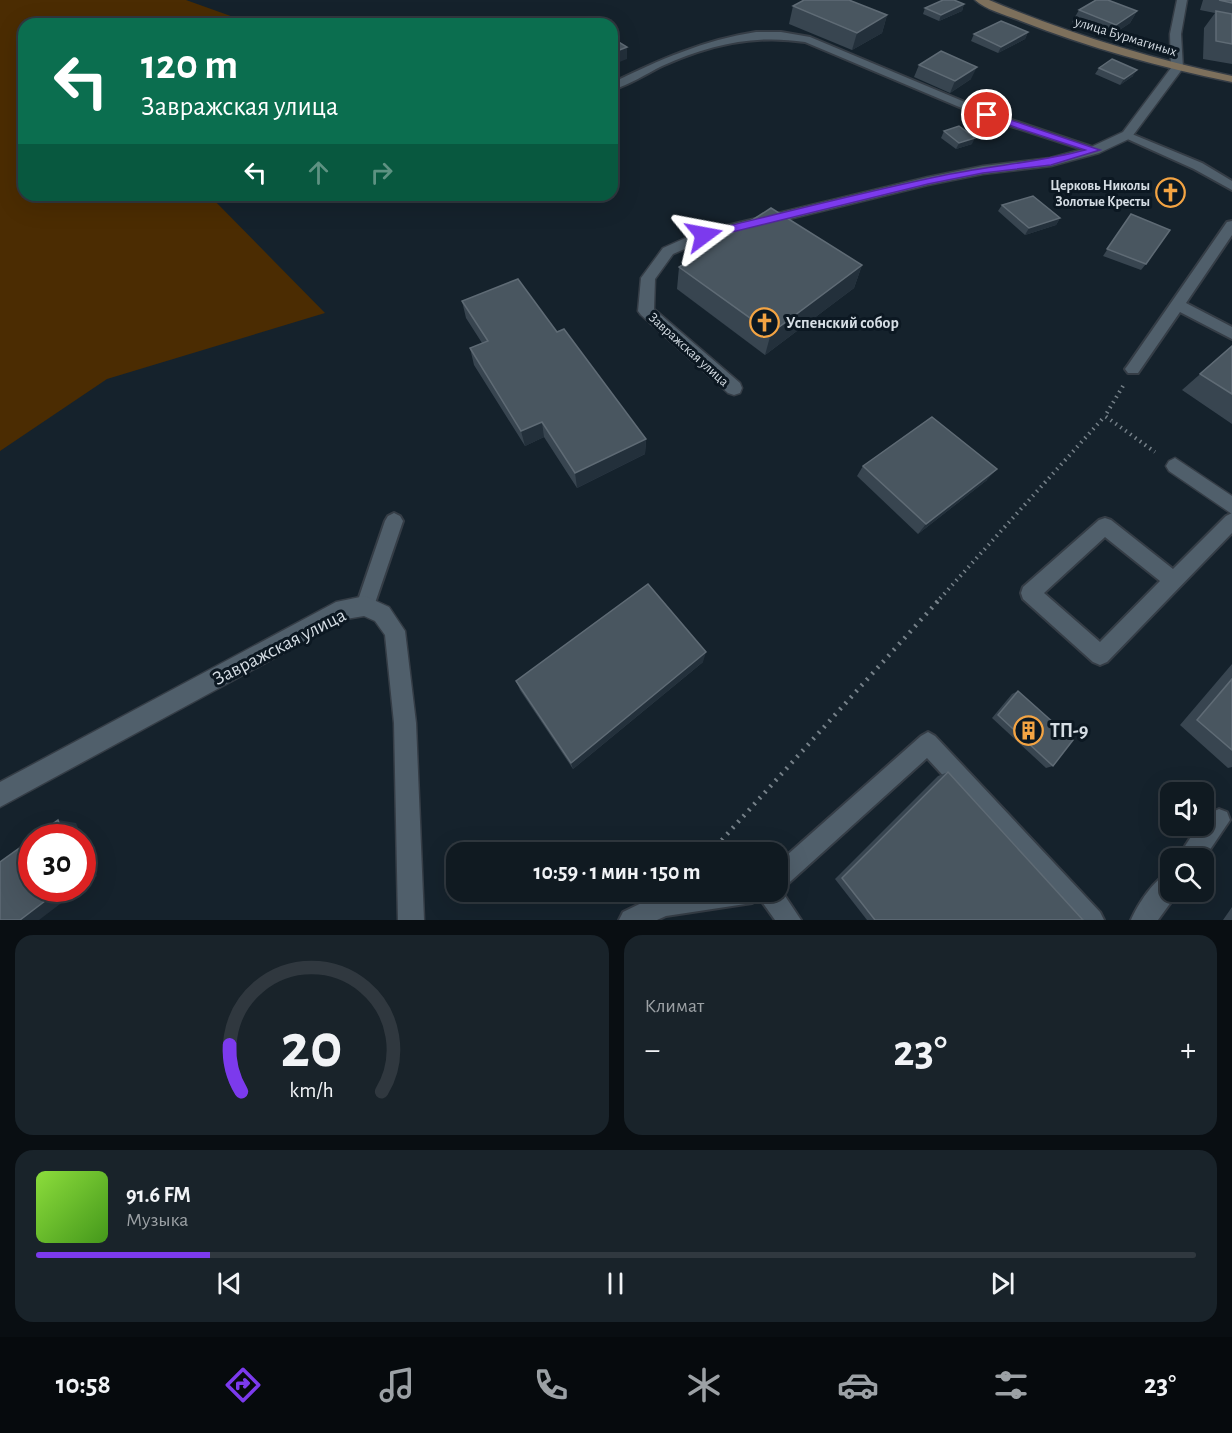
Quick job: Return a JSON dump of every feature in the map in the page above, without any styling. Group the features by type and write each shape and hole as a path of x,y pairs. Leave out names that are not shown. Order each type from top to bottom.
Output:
{"street":[{"name":"улица Бурмагиных","path":"980,0 1057,31 1177,68 1232,79"},
{"path":"1177,68 1173,45 1182,0"},
{"name":"Завражская улица","path":"734,388 646,311 648,278 668,251 704,235 928,181 983,170 1051,162 1095,150 1127,135 1177,68"},
{"path":"1175,466 1232,506"},
{"name":"Завражская улица","path":"0,795 344,609 365,606 382,614 395,631 405,723 411,920"}],"lane":[{"path":"618,84 692,49 725,39 785,34 807,39 987,115 1095,150"},
{"path":"1127,135 1198,166 1232,186"},
{"path":"1133,369 1232,225"},
{"path":"1177,304 1232,334"},
{"path":"365,606 394,521"},
{"path":"1173,580 1105,526 1030,593 1100,656 1232,521"},
{"path":"788,870 928,742 1092,920"},
{"path":"1198,848 1219,820"},
{"path":"1143,920 1160,897"},
{"path":"631,920 664,904 678,902"},
{"path":"776,902 789,920"}],"path":[{"path":"720,842 1105,417 1133,369"},
{"path":"1105,417 1175,466"}],"shaded area":[{"path":"0,0 186,0 236,18 18,18 18,201 215,201 325,313 107,379 0,451"}],"building":[{"path":"804,0 849,0 887,15 857,33 793,6"},
{"path":"943,0 954,0 964,4 941,15 925,8"},
{"path":"1096,0 1108,0 1137,11 1116,25 1079,10"},
{"path":"1216,11 1232,14 1232,44 1216,41"},
{"path":"1001,21 1028,32 1001,47 974,34"},
{"path":"618,42 627,47 618,51"},
{"path":"941,51 977,67 955,81 919,65"},
{"path":"1112,59 1137,70 1124,79 1099,68"},
{"path":"959,126 975,138 959,143 944,131"},
{"path":"1033,196 1060,218 1029,228 1002,205"},
{"name":"Успенский собор","path":"771,208 862,265 771,333 679,267"},
{"path":"1131,214 1170,230 1146,264 1107,249"},
{"path":"518,279 557,332 564,329 646,439 575,473 542,422 521,431 470,348 488,341 462,301"},
{"path":"1232,346 1232,394 1200,374"},
{"path":"932,417 997,469 926,524 863,466"},
{"path":"648,584 706,652 571,763 516,681"},
{"path":"1232,679 1232,750 1197,720"},
{"name":"ТП-9","path":"1018,691 1073,740 1053,766 998,715"},
{"path":"948,772 1083,920 875,920 842,878"},
{"path":"18,849 18,902 44,902 20,920 0,920 0,862"}],"place":[{"name":"Церковь Николы Золотые Кресты","path":"1171,193"},
{"name":"Успенский собор","path":"765,322"},
{"name":"ТП-9","path":"1029,730"}],"route":[{"path":"704,235 928,181 983,170 1051,162 1095,150 987,115"}]}
